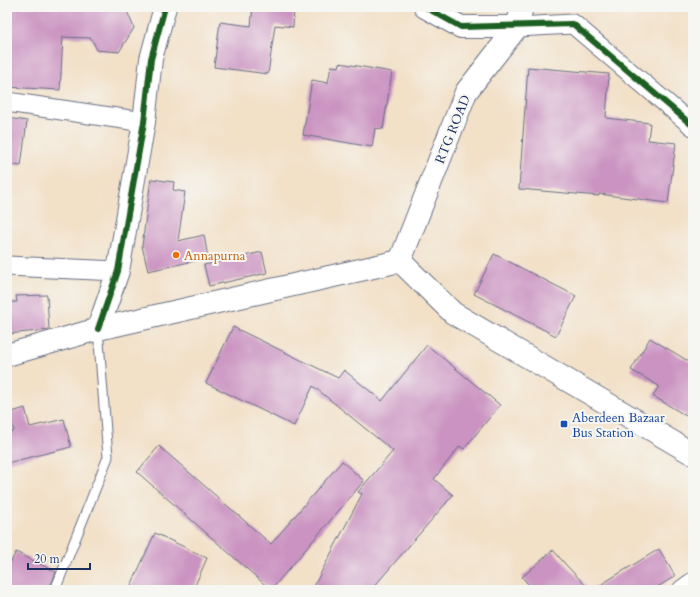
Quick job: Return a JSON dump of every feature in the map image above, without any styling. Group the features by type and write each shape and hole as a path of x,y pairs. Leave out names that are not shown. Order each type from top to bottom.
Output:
{"main road":[{"path":"98,329 118,271 144,122 151,59 165,7"},
{"path":"425,7 461,27 520,17"},
{"name":"RTG ROAD","path":"400,261 466,92 520,17"},
{"path":"7,355 98,329 400,261 453,313 693,454"}],"street":[{"path":"520,17 573,24 693,126"},
{"path":"7,102 144,122"},
{"path":"7,266 118,271"},
{"path":"682,590 693,582"}],"lane":[{"path":"55,590 108,457 98,329"}],"building":[{"path":"7,7 98,7 127,11 134,28 119,52 97,50 91,38 63,37 60,90 7,87"},
{"path":"253,7 294,7 293,27 275,25 268,74 214,67 220,22 251,26"},
{"path":"340,63 392,72 383,129 375,128 372,147 303,135 312,80 328,83 331,66 339,67"},
{"path":"528,67 609,74 606,118 650,123 648,140 676,143 668,203 599,194 599,196 519,189"},
{"path":"7,118 27,121 21,166 7,164"},
{"path":"151,179 174,182 173,190 185,192 178,241 204,235 208,258 148,271 142,246"},
{"path":"262,252 267,273 209,286 204,265"},
{"path":"494,254 576,296 556,336 474,294"},
{"path":"47,295 49,330 7,334 7,302 17,302 16,296"},
{"path":"233,327 338,378 344,370 382,401 427,345 500,405 464,449 460,446 434,479 453,495 371,590 312,590 362,494 358,492 393,451 313,386 294,426 206,383"},
{"path":"650,338 693,364 693,420 653,396 659,386 631,370"},
{"path":"25,408 30,427 64,419 71,447 7,463 7,433 14,431 9,413"},
{"path":"159,446 271,544 342,461 364,481 271,590 137,472"},
{"path":"155,533 207,558 193,590 129,590"},
{"path":"659,549 675,576 653,590 592,590"},
{"path":"553,550 590,590 533,590 522,577"},
{"path":"16,552 56,572 49,590 7,590 7,569"}],"cycle path":[{"path":"98,329 118,271 144,122 151,59 165,7"},
{"path":"425,7 461,27 573,24 693,126"}],"place":[{"name":"Annapurna","path":"176,255"},
{"name":"Aberdeen Bazaar Bus Station","path":"564,424"}]}
